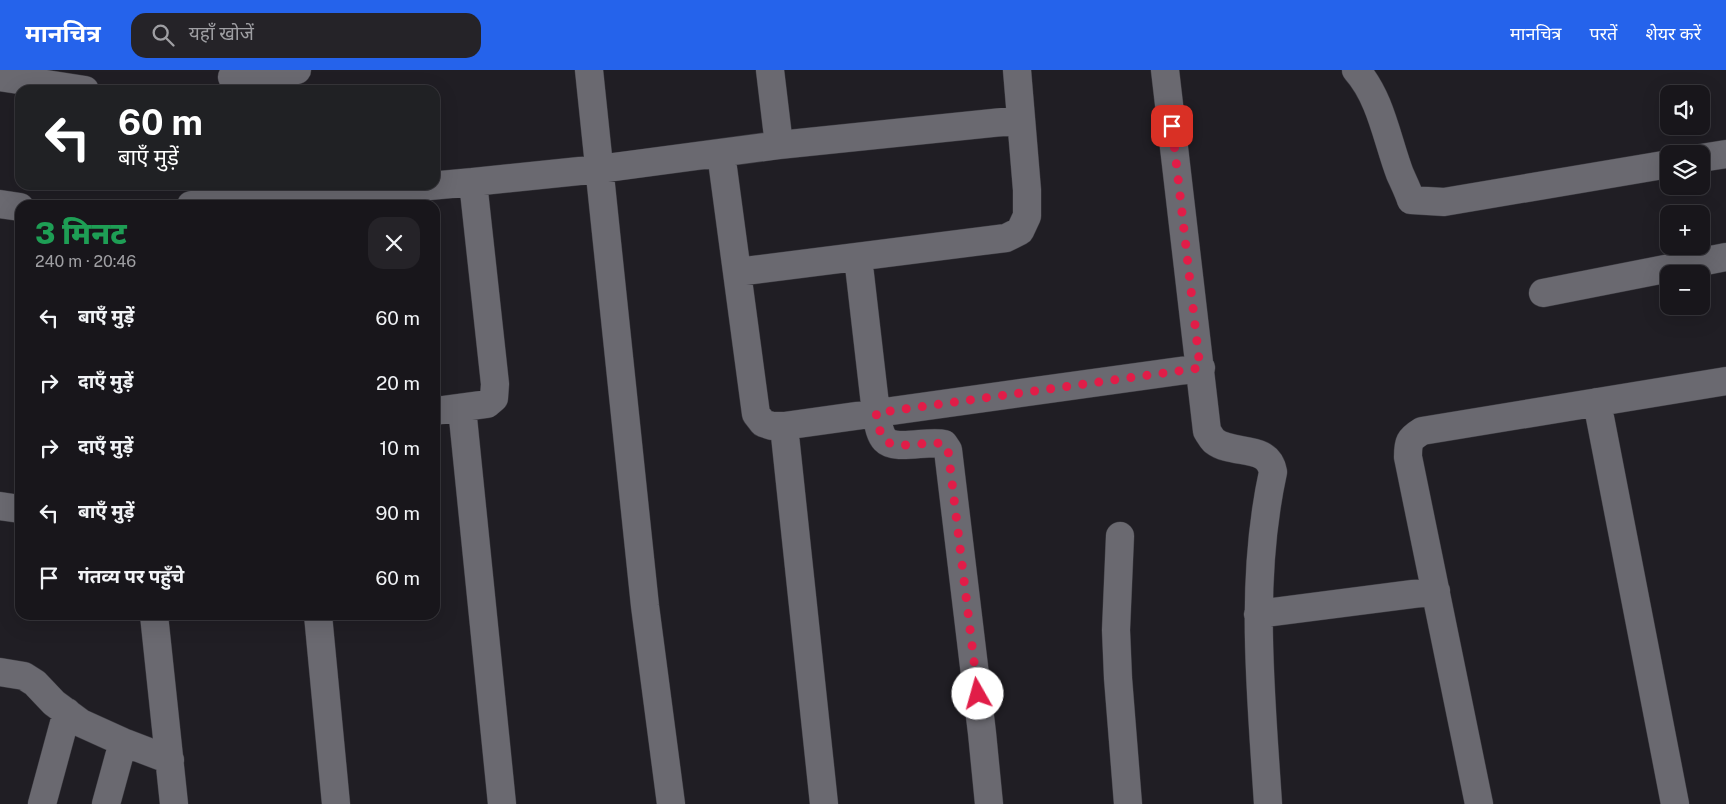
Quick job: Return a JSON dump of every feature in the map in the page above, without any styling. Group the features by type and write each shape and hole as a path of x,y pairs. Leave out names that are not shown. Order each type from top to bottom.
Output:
{"street":[{"path":"232,79 297,70"},
{"path":"590,70 644,596 671,804"},
{"path":"770,70 779,145"},
{"path":"737,272 1006,238 1020,231 1027,216 1027,190 1017,70"},
{"path":"1165,70 1207,431 1213,440 1224,446 1258,453 1266,457 1271,462 1273,472 1259,568 1258,614 1259,666 1268,804"},
{"path":"1356,70 1366,81 1384,123 1400,174 1412,200 1444,202 1660,166"},
{"path":"0,77 52,85"},
{"path":"440,187 599,169 779,145 1021,120"},
{"path":"721,153 756,414 763,423 772,426 784,426 1200,368"},
{"path":"1710,157 1726,154"},
{"path":"440,410 486,404 494,398 495,384 473,182"},
{"path":"230,198 354,199 417,190"},
{"path":"0,204 15,206"},
{"path":"858,257 876,413 880,432 885,441 894,445 936,442 944,444 948,450 989,804"},
{"path":"1542,293 1726,258"},
{"path":"1479,804 1408,457 1408,444 1414,436 1422,431 1726,381"},
{"path":"1597,402 1675,804"},
{"path":"462,408 502,804"},
{"path":"784,426 824,804"},
{"path":"0,506 15,509"},
{"path":"1120,536 1116,630 1128,804"},
{"path":"1258,614 1436,591"},
{"path":"155,620 174,804"},
{"path":"318,620 336,804"},
{"path":"0,672 24,676 36,683 54,703 81,723 170,760"},
{"path":"42,804 67,712"},
{"path":"106,804 123,742"}],"route":[{"path":"978,694 948,450 944,444 936,442 894,445 885,441 880,432 876,413 1200,368 1172,126"}]}
